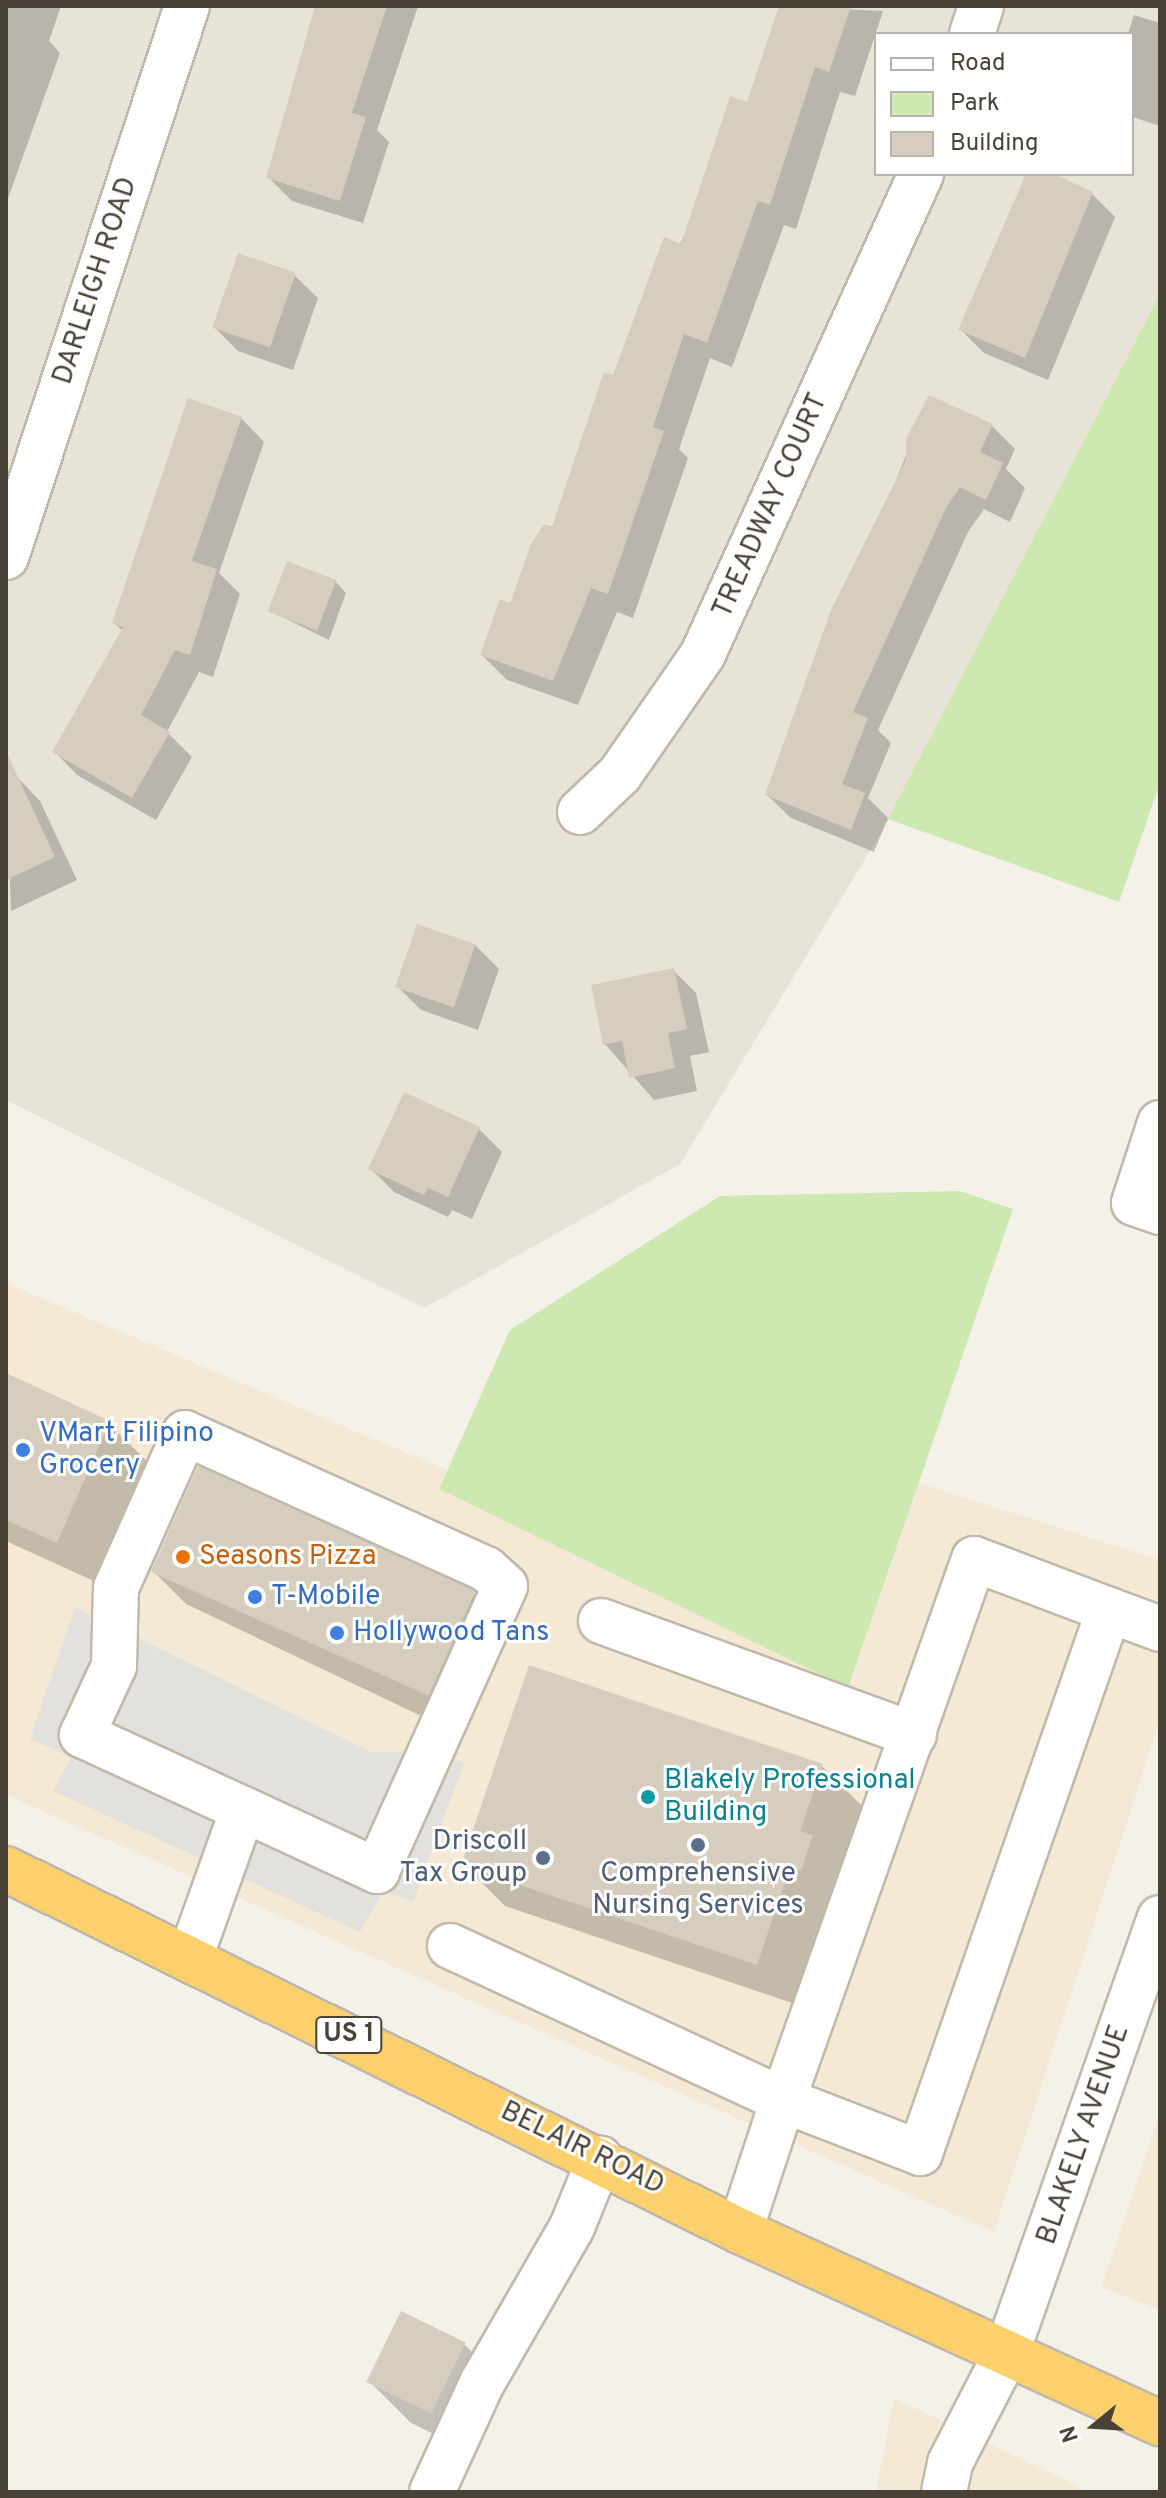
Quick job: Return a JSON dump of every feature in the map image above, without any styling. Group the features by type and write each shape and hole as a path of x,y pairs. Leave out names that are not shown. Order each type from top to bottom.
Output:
{"highway":[{"name":"BELAIR ROAD","path":"6,1869 600,2158 740,2231 1160,2423"}],"street":[{"name":"DARLEIGH ROAD","path":"6,557 187,6"},
{"path":"973,32 981,6"},
{"name":"TREADWAY COURT","path":"580,812 620,774 703,654 920,176"},
{"path":"1160,1123 1134,1203 1160,1212"},
{"path":"185,1433 486,1569 505,1586 377,1871 243,1809 82,1735 114,1666 116,1588 185,1433"},
{"path":"740,2231 783,2100 974,1559 1160,1629"},
{"path":"450,1946 783,2100 920,2153 1109,1610"},
{"path":"601,1621 914,1735"},
{"path":"190,1958 243,1809"},
{"name":"BLAKELY AVENUE","path":"944,2492 950,2463 1007,2352 1160,1918"},
{"path":"432,2492 482,2383 572,2227 600,2158"}],"shaded area":[{"path":"6,6 1160,6 1160,294 890,818 680,1164 424,1308 6,1100"},
{"path":"6,1283 447,1470 439,1489 848,1688 919,1483 1160,1560 1160,1720 994,2232 6,1795"},
{"path":"75,1607 371,1752 436,1751 464,1763 413,1902 383,1892 360,1932 53,1791 71,1757 30,1739"},
{"path":"1160,2114 1160,2310 1101,2287"},
{"path":"894,2398 1090,2492 876,2492"}],"green space":[{"path":"1160,294 1160,783 1119,902 888,819"},
{"path":"960,1191 1013,1209 848,1688 439,1489 510,1330 720,1196"}],"building":[{"path":"315,6 387,6 352,113 366,117 340,201 266,178"},
{"path":"779,6 851,6 829,72 815,67 770,205 758,201 707,343 684,334 653,427 664,431 608,594 591,588 553,681 480,655 500,599 510,603 531,544 544,524 552,526 604,372 613,375 664,237 681,244 730,96 747,102"},
{"path":"1025,176 1058,176 1093,192 1025,358 958,330"},
{"path":"238,253 296,273 270,348 212,328"},
{"path":"929,395 993,424 980,452 1003,463 986,500 960,487 946,508 853,712 868,718 842,784 865,793 851,830 765,795 831,610 906,460 906,439"},
{"path":"188,398 242,417 192,561 217,569 190,655 175,650 141,715 170,732 132,798 52,752 123,627 112,623"},
{"path":"287,561 336,580 317,630 268,611"},
{"path":"6,751 55,857 6,880"},
{"path":"417,924 476,944 454,1008 395,987"},
{"path":"674,968 687,1029 668,1033 675,1068 629,1078 622,1041 603,1045 591,985"},
{"path":"404,1092 480,1127 448,1197 428,1188 424,1195 368,1169"},
{"path":"6,1373 110,1421 57,1543 6,1520"},
{"path":"198,1466 476,1590 429,1696 151,1572"},
{"name":"Blakely Professional Building","path":"529,1665 823,1764 800,1831 813,1835 801,1871 790,1867 757,1965 461,1865"},
{"path":"401,2311 466,2343 431,2414 366,2382"}],"place":[{"name":"VMart Filipino Grocery","path":"23,1450"},
{"name":"Seasons Pizza","path":"183,1557"},
{"name":"T-Mobile","path":"255,1597"},
{"name":"Hollywood Tans","path":"337,1633"},
{"name":"Blakely Professional Building","path":"648,1797"},
{"name":"Comprehensive Nursing Services","path":"698,1845"},
{"name":"Driscoll Tax Group","path":"543,1858"}]}
